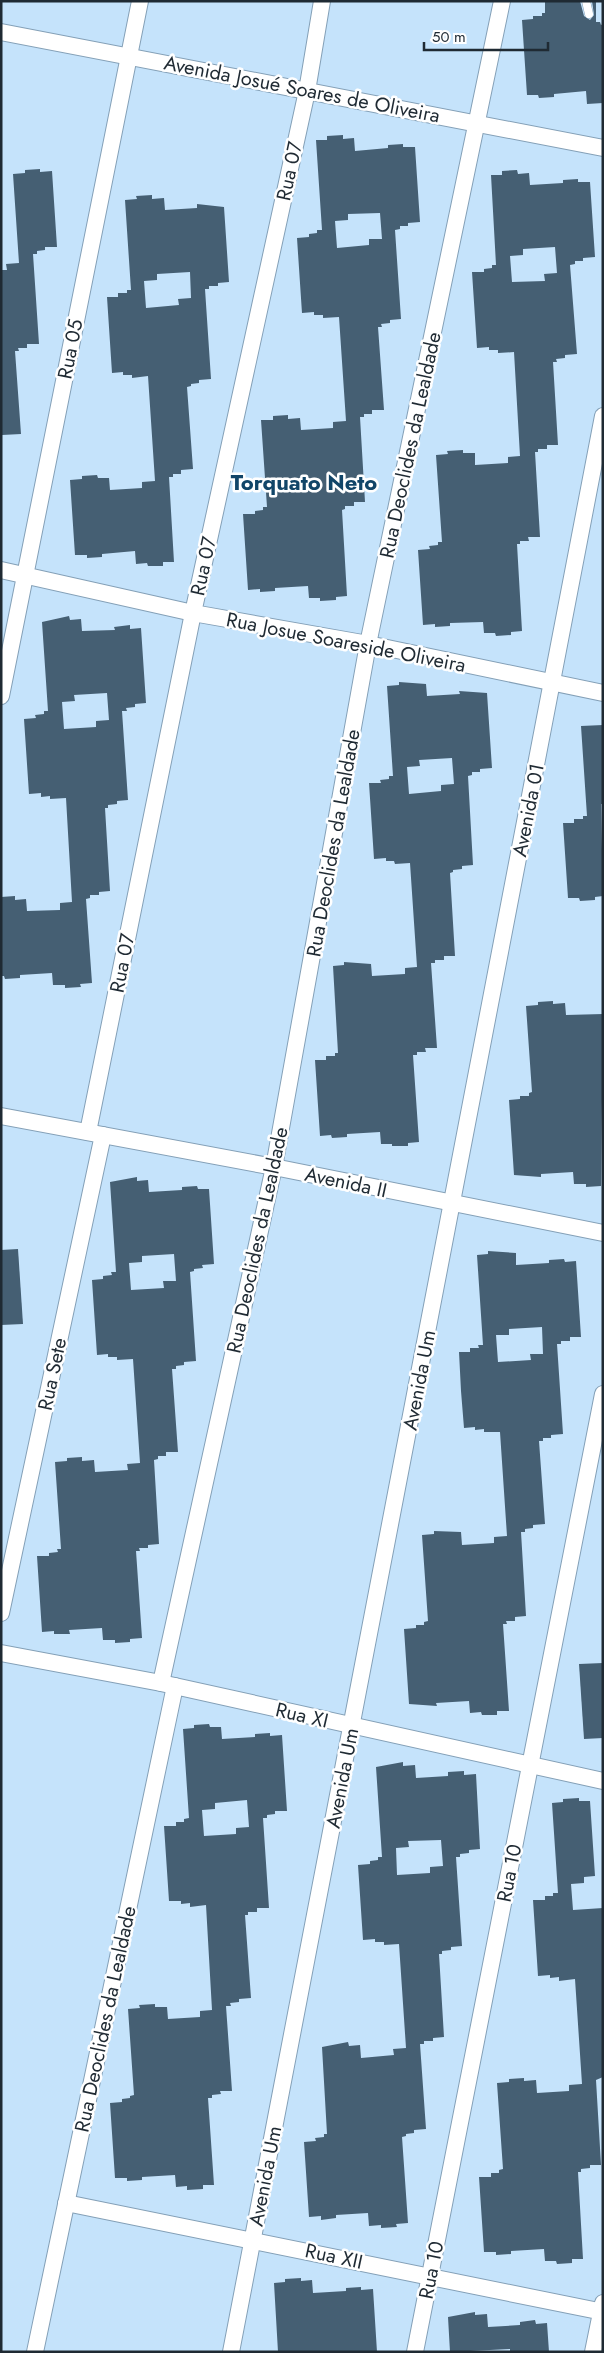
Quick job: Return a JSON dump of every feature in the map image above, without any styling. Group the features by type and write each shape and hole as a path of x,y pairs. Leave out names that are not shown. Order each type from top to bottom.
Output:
{"street":[{"name":"Rua 05","path":"1,696 140,1"},
{"name":"Rua 07","path":"96,1134 193,613 307,91 322,1"},
{"name":"Rua Deoclides da Lealdade","path":"35,2352 274,1167 368,644 502,1"},
{"name":"Avenida Josué Soares de Oliveira","path":"1,32 129,55 603,148"},
{"name":"Avenida 01","path":"453,1204 603,416"},
{"name":"Rua Josue Soareside Oliveira","path":"1,570 193,613 368,644 603,693"},
{"name":"Avenida II","path":"1,1116 274,1167 603,1233"},
{"name":"Rua Sete","path":"1,1613 96,1134"},
{"name":"Avenida Um","path":"230,2352 453,1204"},
{"name":"Rua 10","path":"414,2352 603,1394"},
{"name":"Rua XI","path":"1,1653 168,1685 603,1781"},
{"name":"Rua XII","path":"66,2203 602,2309"},
{"path":"593,2352 602,2309"}],"lane":[{"path":"586,1 589,14"}],"building":[{"path":"545,1 580,1 584,16 590,20 594,15 592,1 596,1 596,22 600,22 601,25 603,24 603,103 587,104 586,91 554,94 554,97 539,98 538,95 527,95 522,20 533,19 533,16 542,16 542,13 545,13"},
{"path":"343,135 343,139 354,138 355,151 388,148 388,145 403,144 403,147 415,147 420,222 408,223 408,226 400,226 400,229 395,230 401,319 390,320 390,323 381,324 382,327 378,327 384,410 372,410 372,414 364,414 364,417 360,417 365,502 354,502 354,506 345,506 345,509 342,510 347,596 336,597 336,600 320,601 320,598 309,598 308,586 275,588 275,591 260,592 260,589 248,590 243,514 255,514 255,511 263,510 263,507 267,507 261,420 273,420 273,416 288,415 288,419 300,418 301,430 333,428 333,422 346,421 339,317 323,318 323,315 314,315 314,312 302,313 297,238 309,237 309,234 322,230 316,140 327,140 327,136","holes":["380,213 382,239 369,239 369,245 337,248 335,221 348,220 348,214"]},
{"path":"40,169 40,172 52,171 57,247 45,247 45,250 37,251 37,254 33,254 39,344 27,344 27,348 18,348 19,351 15,351 21,434 2,435 1,270 7,270 6,264 19,263 13,174 25,173 25,170"},
{"path":"517,170 518,174 529,173 530,185 563,183 563,180 578,179 578,182 590,182 595,257 583,258 583,261 575,261 575,264 570,265 577,354 565,355 565,358 556,359 557,362 553,362 558,445 547,445 547,449 538,449 538,452 535,452 540,537 528,537 529,541 520,541 520,544 517,544 522,631 511,632 511,635 496,636 495,633 484,633 483,622 450,623 450,626 435,627 435,624 423,625 418,550 430,549 429,546 438,545 438,542 442,542 436,455 448,454 447,451 463,450 463,453 475,453 475,465 508,463 508,457 520,456 514,352 498,353 498,350 489,350 489,347 477,348 472,272 484,272 484,269 492,268 492,265 496,265 491,175 502,175 502,171","holes":["555,247 557,273 544,274 545,281 512,282 510,256 523,255 523,249"]},
{"path":"152,195 152,199 164,198 165,210 197,208 197,204 224,207 229,282 218,283 218,286 209,286 209,289 205,289 211,379 199,380 199,383 191,384 191,386 187,387 193,469 181,470 181,474 173,474 173,477 169,477 174,562 163,562 163,566 148,566 147,563 136,564 135,551 102,554 102,557 87,558 87,555 75,555 70,480 82,479 82,476 97,475 98,478 109,478 110,490 142,488 142,482 155,481 148,376 132,378 132,375 123,375 123,372 112,373 107,297 118,297 118,293 127,293 127,290 131,290 125,200 137,199 136,196","holes":["190,272 191,298 178,299 179,305 146,308 144,281 157,280 157,274"]},
{"path":"69,616 70,620 81,619 82,631 115,630 114,627 130,625 130,629 141,628 146,703 135,704 135,707 126,708 127,711 122,711 128,800 117,801 117,804 108,805 108,808 105,808 110,891 99,892 99,895 90,895 90,898 86,899 92,983 80,984 81,987 65,988 65,985 53,985 52,973 20,975 20,978 5,979 4,976 1,976 1,897 15,896 15,900 26,899 27,911 60,910 60,903 72,902 66,798 50,799 50,796 41,797 41,793 29,794 24,719 36,718 35,715 44,714 44,711 48,711 42,622","holes":["107,693 109,720 96,721 96,727 64,729 62,702 75,701 74,695"]},
{"path":"399,682 426,684 427,696 460,694 459,691 487,693 492,768 480,769 480,772 472,772 472,775 468,776 473,865 462,866 462,869 453,870 450,873 455,956 444,956 444,960 435,960 435,963 431,963 437,1048 425,1048 426,1052 417,1052 417,1055 413,1055 419,1142 408,1143 408,1146 381,1144 380,1132 347,1134 347,1137 332,1138 331,1135 320,1136 315,1060 326,1060 326,1056 335,1056 335,1053 338,1053 333,966 344,965 344,962 371,964 372,976 405,974 405,968 417,967 410,863 395,864 394,861 386,861 386,858 374,859 369,783 381,783 380,780 389,779 389,776 393,776 387,686 399,685","holes":["452,758 454,784 441,785 441,791 409,794 407,767 420,766 419,760"]},
{"path":"603,725 603,804 601,804 603,896 595,897 595,900 580,901 579,898 568,898 563,823 574,823 574,819 583,819 583,816 587,816 581,726"},
{"path":"553,1001 553,1004 565,1003 566,1015 603,1014 601,1186 586,1187 586,1184 574,1184 573,1172 541,1174 541,1177 514,1175 509,1100 520,1099 520,1096 529,1096 529,1093 532,1092 526,1006 538,1005 538,1002"},
{"path":"137,1177 137,1181 148,1180 149,1192 182,1190 182,1187 197,1186 198,1189 209,1189 214,1264 202,1265 203,1268 194,1269 194,1271 190,1272 196,1361 184,1362 184,1365 176,1366 176,1369 172,1369 178,1452 166,1452 166,1456 158,1456 158,1459 154,1460 159,1544 148,1545 148,1548 139,1548 140,1551 136,1551 142,1638 130,1639 130,1642 115,1643 115,1640 103,1640 102,1628 69,1630 70,1634 54,1634 54,1631 42,1632 37,1556 49,1556 49,1553 58,1552 57,1549 61,1549 55,1462 67,1461 67,1458 82,1457 82,1461 94,1460 95,1472 128,1470 127,1464 140,1463 133,1359 117,1360 117,1357 108,1357 108,1354 97,1355 92,1280 103,1279 103,1276 112,1275 111,1272 116,1272 110,1182","holes":["174,1254 176,1281 163,1281 164,1288 131,1290 129,1263 142,1262 142,1256"]},
{"path":"18,1249 23,1324 1,1325 1,1250"},
{"path":"488,1251 516,1253 516,1265 549,1263 549,1260 564,1259 565,1262 576,1261 581,1337 570,1337 570,1341 561,1341 561,1344 557,1344 563,1434 551,1435 551,1438 543,1438 543,1441 539,1441 545,1524 533,1525 533,1528 525,1529 525,1532 521,1532 526,1616 515,1617 515,1621 506,1621 507,1624 503,1624 509,1711 497,1711 497,1715 482,1715 481,1712 470,1713 469,1701 436,1703 437,1706 409,1704 404,1629 416,1628 416,1625 424,1625 424,1622 428,1621 422,1535 434,1534 434,1531 461,1532 462,1545 494,1543 494,1537 507,1536 500,1432 484,1432 484,1429 475,1430 475,1427 464,1428 461,1391 459,1352 470,1352 470,1348 479,1348 478,1345 483,1345 477,1255 488,1254","holes":["542,1327 543,1354 530,1354 531,1360 498,1362 496,1335 509,1335 509,1329"]},
{"path":"603,1663 603,1738 584,1739 579,1664"},
{"path":"209,1724 210,1727 221,1727 222,1739 255,1737 255,1734 270,1733 270,1736 282,1735 287,1811 275,1811 275,1814 267,1815 267,1818 263,1818 269,1908 257,1908 257,1912 248,1912 248,1915 245,1915 251,1998 239,1999 239,2002 230,2003 231,2006 226,2006 232,2091 220,2091 221,2094 212,2095 212,2098 208,2098 214,2185 203,2185 203,2189 187,2190 187,2186 176,2187 175,2175 142,2177 142,2180 127,2181 127,2178 115,2178 110,2103 122,2102 122,2099 130,2098 130,2096 134,2095 128,2009 140,2008 139,2005 155,2004 155,2007 167,2007 168,2019 200,2017 200,2011 212,2010 206,1905 190,1907 190,1903 181,1904 181,1901 169,1901 164,1826 176,1826 176,1822 184,1822 184,1819 189,1818 183,1729 194,1728 194,1725","holes":["247,1800 249,1827 236,1828 236,1834 204,1836 202,1810 215,1809 215,1803"]},
{"path":"403,1762 403,1766 415,1765 416,1778 448,1776 448,1772 464,1771 464,1775 476,1774 480,1849 469,1850 469,1853 460,1854 460,1857 456,1857 462,1946 451,1947 451,1950 442,1951 442,1954 439,1954 444,2037 433,2038 433,2041 424,2041 424,2044 420,2044 426,2129 414,2130 414,2133 406,2134 406,2136 402,2137 408,2223 396,2224 397,2227 381,2228 381,2225 369,2226 368,2213 336,2215 336,2218 321,2220 321,2216 309,2217 304,2142 316,2141 315,2138 324,2137 324,2134 327,2134 322,2047 348,2042 349,2046 360,2045 361,2058 394,2055 393,2049 406,2048 399,1944 384,1945 384,1942 375,1942 375,1939 363,1940 358,1865 370,1864 370,1861 378,1860 378,1857 382,1857 376,1767","holes":["441,1840 443,1866 430,1867 430,1873 397,1875 396,1848 409,1847 408,1841"]},
{"path":"579,1798 579,1801 590,1801 595,1876 584,1877 584,1883 571,1884 573,1910 603,1908 603,2077 596,2080 601,2165 590,2165 590,2168 581,2169 581,2172 578,2172 583,2259 572,2259 572,2263 557,2264 556,2261 545,2261 544,2249 511,2251 511,2254 496,2255 496,2252 484,2252 479,2177 491,2177 491,2173 499,2173 499,2170 503,2169 497,2083 509,2082 509,2079 524,2078 524,2081 536,2080 537,2093 569,2091 569,2085 582,2084 575,1979 559,1981 559,1977 550,1978 550,1975 538,1976 533,1900 545,1900 545,1896 553,1896 553,1893 558,1893 552,1803 563,1802 563,1799"},
{"path":"301,2278 301,2281 312,2280 313,2293 346,2291 346,2288 361,2287 361,2290 373,2289 377,2352 278,2352 274,2283 285,2282 285,2279"},
{"path":"475,2312 475,2315 487,2314 488,2327 520,2325 520,2322 535,2320 536,2324 547,2323 549,2352 510,2352 510,2349 450,2352 448,2317"}],"district":[{"name":"Torquato Neto","path":"304,482"}]}
